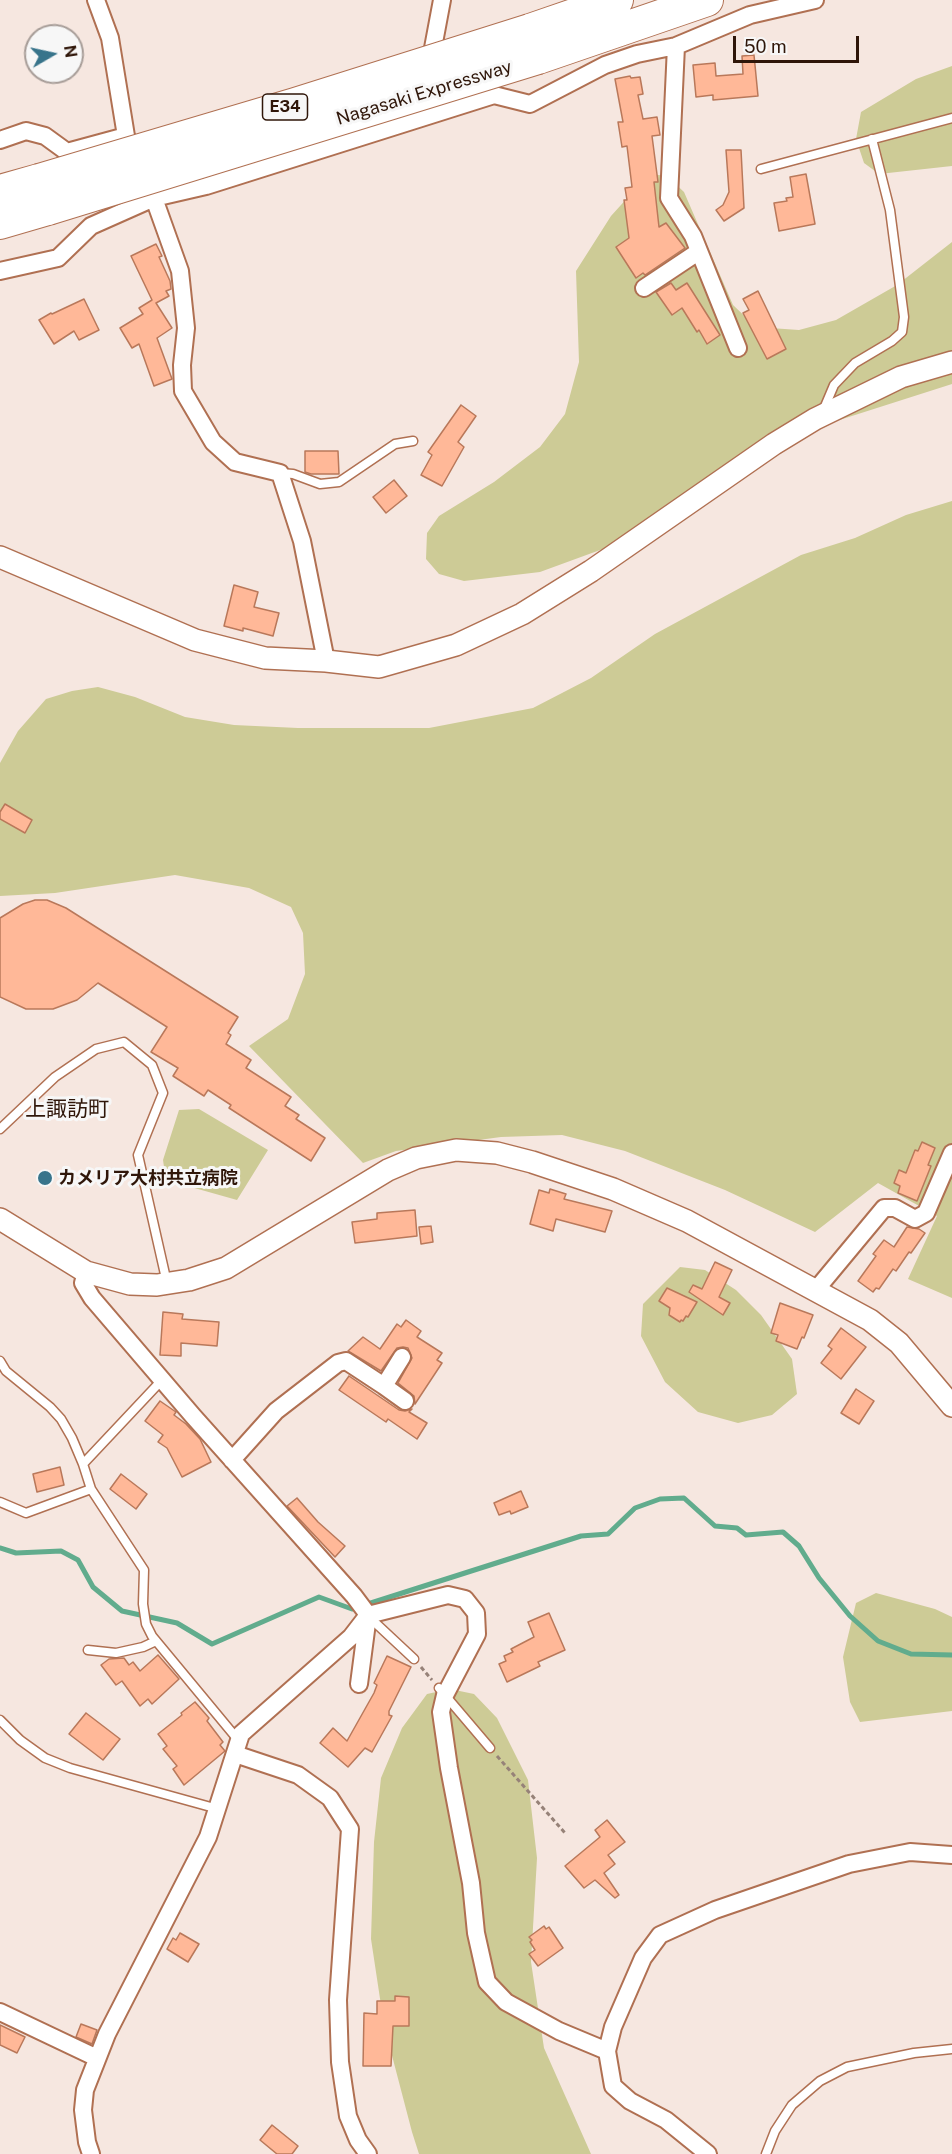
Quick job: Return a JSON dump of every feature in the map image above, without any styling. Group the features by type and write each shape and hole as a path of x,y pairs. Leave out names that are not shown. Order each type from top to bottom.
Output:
{"highway":[{"name":"Nagasaki Expressway","path":"534,44 617,0"},
{"name":"Nagasaki Expressway","path":"0,223 43,195 534,44 707,0"},
{"name":"Nagasaki Expressway","path":"0,191 43,195"}],"street":[{"path":"96,0 110,38 126,136 154,198 180,271 186,328 182,364 183,391 213,442 235,462 280,473 302,542 326,661"},
{"path":"419,120 442,0"},
{"path":"0,271 58,258 91,226 154,198 206,186 494,95 530,104 605,64 636,54 676,46 750,15 815,0"},
{"path":"676,46 669,198 693,236 738,348"},
{"path":"0,140 26,131 45,136 67,152 126,136"},
{"path":"644,288 698,252"},
{"path":"0,557 195,640 265,658 326,661 379,667 456,645 522,614 591,572 774,444 821,416 901,377 952,362"},
{"path":"0,1219 86,1272 130,1284 167,1284 189,1280 226,1268 388,1170 416,1158 456,1150 497,1153 613,1189 687,1221 870,1320 899,1343 952,1406"},
{"path":"816,1291 884,1208 896,1208 915,1219 926,1213 952,1153"},
{"path":"86,1272 83,1284 92,1298 232,1460 354,1596 367,1614 359,1683"},
{"path":"384,1386 402,1357"},
{"path":"232,1460 276,1411 338,1363 346,1361 405,1401"},
{"path":"91,2154 83,2110 85,2090 107,2034 208,1837 242,1734 351,1637 367,1614 448,1595 465,1599 476,1613 477,1634 442,1691 441,1713 471,1883 476,1933 488,1982 506,2002 559,2031 607,2051"},
{"path":"237,1747 298,1775 330,1798 350,1829 338,2000 340,2062 348,2116 358,2140 368,2154"},
{"path":"708,2154 666,2120 630,2101 613,2086 607,2051 612,2027 634,1977 660,1935 716,1910 849,1864 910,1852 952,1856"},
{"path":"0,2012 97,2058"}],"lane":[{"path":"761,169 952,118"},
{"path":"821,416 834,385 855,363 902,332 904,317 890,210 872,139"},
{"path":"280,473 293,474 320,484 339,482 396,444 412,441"},
{"path":"0,1129 55,1077 96,1049 124,1042 152,1065 163,1093 138,1155 167,1284"},
{"path":"0,1361 6,1371 50,1407 61,1419 72,1438 91,1489 144,1570 143,1604 146,1624 156,1641 237,1747"},
{"path":"83,1464 162,1380"},
{"path":"0,1502 26,1514 91,1489"},
{"path":"367,1614 414,1659"},
{"path":"88,1650 116,1653 143,1647 156,1641"},
{"path":"442,1691 490,1748"},
{"path":"0,1720 20,1740 45,1758 70,1768 218,1809"},
{"path":"766,2154 775,2131 792,2105 820,2081 847,2067 914,2053 952,2049"}],"path":[{"path":"414,1659 442,1691"},
{"path":"490,1748 565,1833"}],"shaded area":[{"path":"952,66 952,166 879,174 864,163 856,139 861,112 916,79"},
{"path":"649,174 667,176 684,192 733,305 756,327 799,330 836,320 897,285 952,242 952,384 830,423 740,467 611,546 540,572 464,581 439,574 426,559 427,533 439,516 494,482 540,447 565,414 579,362 576,271 611,216"},
{"path":"952,501 952,1298 908,1279 937,1216 878,1183 815,1232 725,1190 625,1151 562,1135 501,1137 396,1151 363,1163 249,1046 288,1019 305,974 303,933 291,907 249,888 175,875 55,893 0,896 0,763 18,731 46,699 72,691 98,687 135,697 185,717 234,725 298,728 429,728 533,708 591,678 655,634 801,555 855,538 906,515"},
{"path":"199,1109 268,1150 237,1200 166,1180 163,1160 179,1110"},
{"path":"680,1267 705,1270 736,1290 761,1315 792,1359 797,1394 772,1415 738,1423 698,1412 665,1382 641,1336 643,1304"},
{"path":"876,1593 935,1609 952,1617 952,1711 860,1722 850,1702 843,1657 856,1603"},
{"path":"450,1689 474,1694 497,1718 528,1780 537,1858 531,1962 544,2048 591,2154 419,2154 412,2132 384,2025 371,1939 374,1842 381,1778 402,1728 427,1694"}],"building":[{"path":"754,55 758,96 713,100 713,95 696,97 693,65 715,63 716,76 743,74 742,56"},
{"path":"630,76 631,78 640,77 643,94 638,95 643,119 657,117 660,135 652,136 658,182 654,182 659,227 666,223 685,248 645,275 643,273 636,278 616,247 629,238 624,200 627,200 625,188 632,187 627,146 622,147 618,122 623,122 615,79"},
{"path":"726,150 741,150 744,208 724,221 716,210 723,205 729,192"},
{"path":"806,174 815,224 779,231 774,203 787,201 786,198 793,197 790,177"},
{"path":"156,244 162,256 159,257 170,281 171,289 166,291 169,296 156,303 172,328 157,338 172,379 154,386 139,344 132,348 120,328 143,314 139,308 152,300 131,256"},
{"path":"671,283 676,290 687,283 720,335 707,344 682,308 672,315 656,292"},
{"path":"758,291 786,349 767,359 743,313 749,310 743,299"},
{"path":"84,299 99,330 79,340 74,331 54,344 39,320"},
{"path":"461,405 476,416 458,442 464,447 442,486 421,475 432,455 428,452"},
{"path":"305,451 338,451 339,474 305,472"},
{"path":"394,480 407,496 386,513 373,497"},
{"path":"234,585 258,592 254,607 279,613 273,636 243,628 243,631 224,626"},
{"path":"5,804 32,820 25,833 0,819 0,812"},
{"path":"35,900 47,900 66,908 238,1017 228,1033 231,1035 226,1044 251,1060 246,1068 291,1097 285,1106 299,1115 296,1119 325,1138 311,1161 229,1108 231,1105 208,1090 204,1096 173,1076 178,1068 151,1052 167,1027 98,983 77,1000 53,1009 26,1009 0,997 0,918 23,904"},
{"path":"922,1142 935,1148 928,1165 931,1166 917,1201 898,1193 900,1186 894,1183 899,1170 906,1173 915,1150 918,1151"},
{"path":"550,1189 566,1194 564,1199 612,1211 605,1232 556,1219 553,1231 530,1224 539,1190 549,1193"},
{"path":"415,1210 417,1236 355,1243 352,1222 377,1219 377,1213"},
{"path":"431,1226 433,1242 421,1244 419,1227"},
{"path":"907,1227 919,1229 925,1233 896,1271 893,1269 879,1289 876,1288 873,1292 858,1281 876,1256 873,1254 884,1240 894,1247"},
{"path":"715,1262 732,1270 719,1297 730,1303 723,1315 689,1292 693,1285 702,1289"},
{"path":"667,1288 697,1302 683,1321 680,1322 669,1315 670,1308 659,1301"},
{"path":"780,1303 813,1315 797,1349 776,1341 778,1335 771,1333"},
{"path":"163,1312 183,1314 182,1319 219,1322 217,1346 181,1343 181,1356 160,1355"},
{"path":"406,1320 421,1331 417,1337 442,1353 437,1360 442,1363 415,1404 414,1396 398,1383 412,1358 408,1348 397,1348 381,1371 348,1351 363,1337 380,1349 397,1324 401,1327"},
{"path":"841,1328 866,1347 841,1379 821,1363 832,1349 828,1346"},
{"path":"349,1376 399,1410 412,1409 409,1412 427,1423 417,1439 388,1419 386,1422 339,1390"},
{"path":"856,1389 874,1401 859,1424 841,1413"},
{"path":"160,1401 176,1412 174,1415 200,1439 211,1462 182,1477 167,1448 158,1442 163,1435 145,1421"},
{"path":"60,1467 64,1485 37,1492 33,1474"},
{"path":"121,1474 147,1494 136,1509 110,1489"},
{"path":"521,1491 528,1507 511,1514 510,1511 499,1515 494,1503"},
{"path":"297,1498 318,1522 345,1546 335,1557 287,1506"},
{"path":"549,1613 565,1650 538,1662 540,1666 507,1682 499,1664 506,1661 504,1656 513,1652 511,1649 534,1637 528,1622"},
{"path":"158,1655 179,1679 152,1704 148,1699 140,1706 122,1681 116,1685 101,1665 109,1659 124,1658 129,1665 133,1662 140,1671"},
{"path":"387,1656 411,1667 389,1711 389,1715 392,1716 372,1752 365,1748 348,1767 320,1743 333,1728 347,1741 374,1693 377,1685 374,1683"},
{"path":"195,1702 209,1718 207,1721 223,1742 220,1745 225,1751 184,1785 173,1769 177,1766 163,1749 167,1746 158,1734"},
{"path":"86,1713 120,1739 103,1760 69,1734"},
{"path":"607,1820 625,1842 608,1855 615,1864 604,1873 619,1895 615,1898 595,1880 584,1888 565,1866 600,1837 595,1830"},
{"path":"544,1926 546,1929 549,1927 563,1948 538,1966 529,1954 535,1950 529,1937"},
{"path":"180,1933 199,1944 188,1962 167,1949 173,1938 176,1940"},
{"path":"395,1996 409,1997 409,2026 393,2026 391,2066 363,2066 364,2013 377,2014 377,2001 395,2001"},
{"path":"81,2024 97,2030 92,2044 76,2037"},
{"path":"0,2025 25,2037 17,2053 0,2045"},
{"path":"272,2125 298,2146 292,2154 277,2154 260,2140"}],"waterway":[{"path":"0,1548 16,1553 61,1551 78,1560 93,1587 122,1611 177,1623 212,1644 319,1597 352,1609 581,1536 608,1534 635,1508 660,1499 684,1498 715,1526 737,1528 746,1535 783,1532 799,1546 819,1578 850,1616 878,1641 911,1654 952,1655"}],"place":[{"name":"カメリア大村共立病院","path":"45,1178"}],"district":[{"name":"上諏訪町","path":"67,1110"}]}
